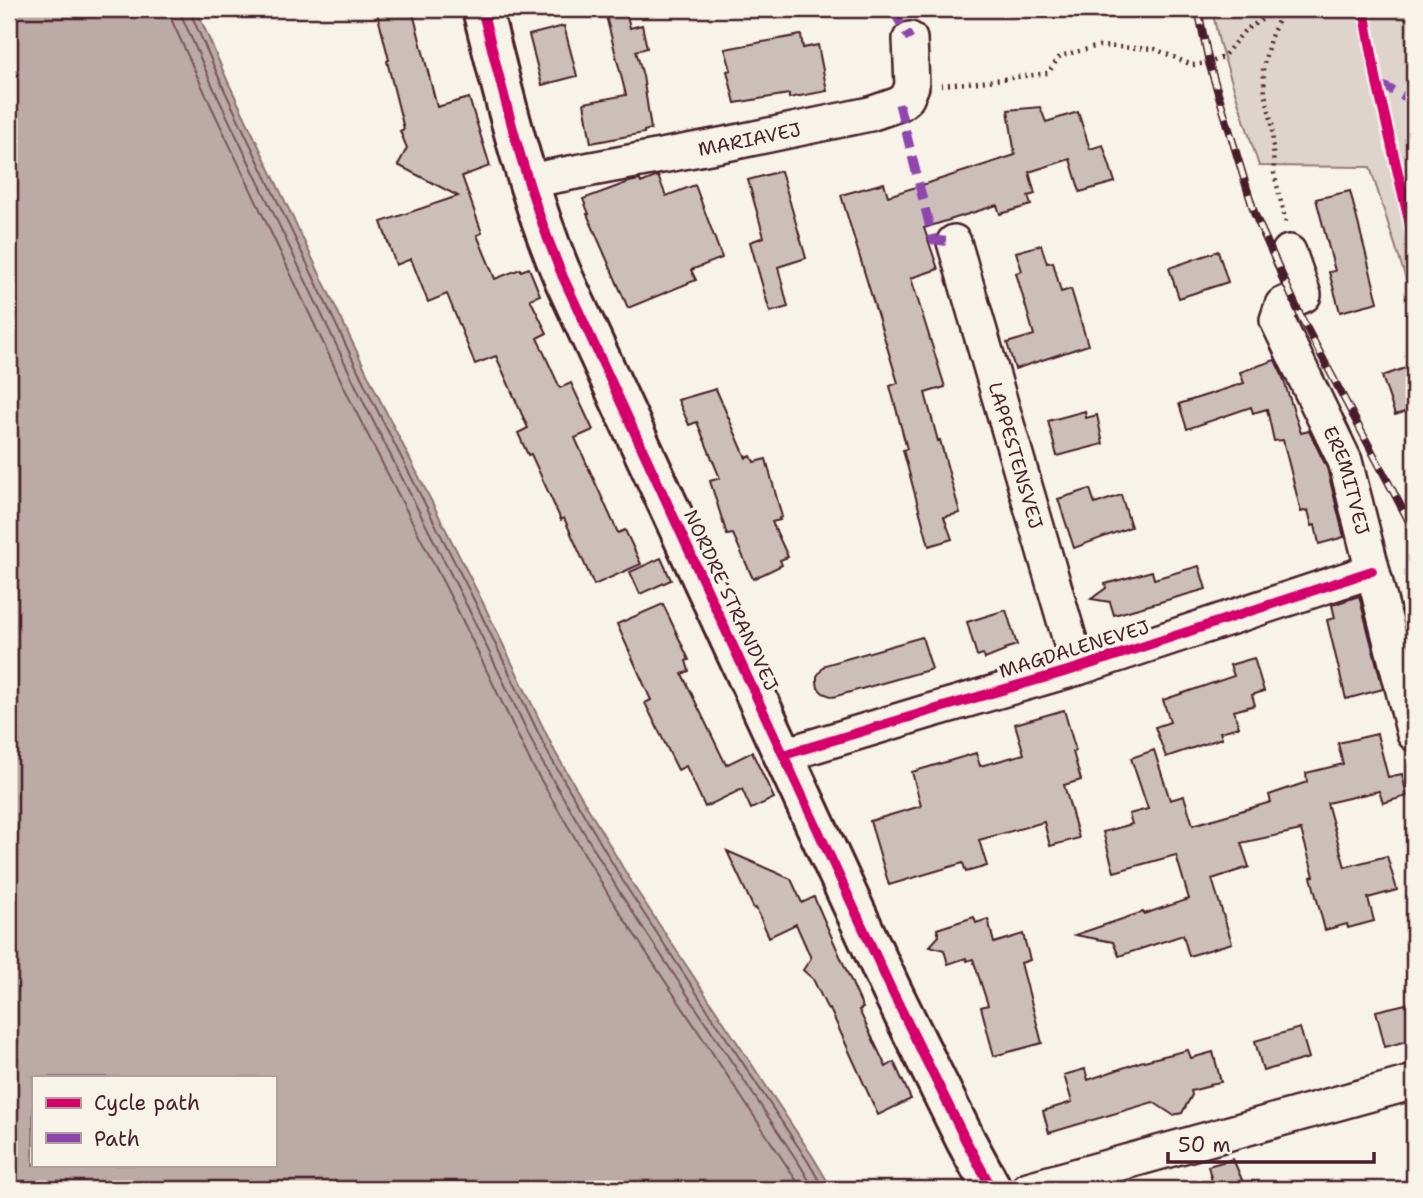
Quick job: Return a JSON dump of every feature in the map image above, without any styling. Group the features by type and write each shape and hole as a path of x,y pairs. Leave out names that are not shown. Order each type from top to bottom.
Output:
{"main road":[{"name":"NORDRE STRANDVEJ","path":"482,9 528,184 563,276 892,991 992,1189"}],"street":[{"path":"910,39 912,86"},
{"name":"MARIAVEJ","path":"528,184 549,177 870,114 899,104 907,98 912,86"},
{"name":"LAPPESTENSVEJ","path":"954,242 1078,668"},
{"name":"EREMITVEJ","path":"1289,251 1304,295 1282,305 1277,320 1345,461 1414,734"},
{"name":"MAGDALENEVEJ","path":"784,755 1078,668 1372,571"},
{"path":"1028,1189 1414,1082"}],"path":[{"path":"912,86 980,82 1048,73 1060,56 1099,46 1155,49 1192,65 1209,63 1223,57 1245,30 1281,9"},
{"path":"1281,9 1263,68 1265,94 1272,123 1274,173 1289,237 1289,251"}],"shaded area":[{"path":"1212,9 1414,9 1414,304 1370,167 1259,166 1219,42"}],"water":[{"path":"9,9 196,9 228,82 378,396 555,752 633,885 832,1189 9,1189"}],"building":[{"path":"376,9 412,9 437,107 469,98 490,166 462,176 482,233 477,235 495,279 529,268 540,295 530,299 547,333 537,338 560,388 571,383 593,430 575,438 618,533 625,530 641,564 594,585 564,518 561,520 531,454 528,455 518,433 528,428 496,356 475,364 447,294 428,302 411,259 396,265 381,222 458,196 398,165 407,148 400,131 404,129"},
{"path":"626,11 630,28 642,25 647,48 636,51 643,76 651,129 644,133 591,143 584,103 626,95 606,16"},
{"path":"564,26 577,76 542,85 529,35"},
{"path":"801,35 803,48 818,45 827,91 735,103 725,49"},
{"path":"1040,107 1046,122 1078,112 1090,149 1103,145 1115,182 1080,192 1070,159 1029,172 1035,194 1028,196 1031,205 1000,214 997,205 924,228 938,269 911,278 945,387 925,393 960,513 944,517 952,539 929,546 903,450 907,449 890,386 898,383 841,195 884,183 888,196 1015,155 1008,110"},
{"path":"781,171 806,258 778,267 788,307 770,312 750,242 764,237 748,180"},
{"path":"658,176 666,196 695,185 722,258 691,270 696,280 628,308 583,199 629,182 640,180 641,183"},
{"path":"1350,191 1378,302 1340,312 1329,272 1335,271 1316,199"},
{"path":"1041,245 1047,263 1053,262 1061,292 1071,289 1088,345 1015,369 1007,343 1034,335 1016,273 1022,271 1016,252"},
{"path":"1218,251 1228,282 1179,298 1169,268"},
{"path":"1275,360 1301,433 1309,431 1327,468 1344,537 1319,544 1308,510 1301,512 1283,440 1274,441 1267,409 1253,413 1251,407 1187,429 1179,404 1244,383 1240,372"},
{"path":"1414,365 1414,409 1395,415 1382,376"},
{"path":"716,389 746,458 751,456 754,462 766,459 782,517 772,522 788,557 780,560 782,565 753,579 733,534 727,535 710,481 720,478 697,422 689,425 678,400"},
{"path":"1085,411 1086,418 1097,415 1103,444 1057,456 1048,421"},
{"path":"1090,489 1095,504 1121,495 1131,527 1074,548 1058,499"},
{"path":"661,558 671,580 640,594 630,572"},
{"path":"1199,566 1206,589 1114,615 1110,602 1091,599 1106,588 1105,584 1152,571 1154,579"},
{"path":"1359,596 1383,689 1346,699 1327,620 1335,618 1332,605"},
{"path":"663,604 689,660 686,661 689,671 682,674 726,765 752,752 774,798 751,809 742,789 705,807 686,766 678,770 645,703 651,700 617,624"},
{"path":"1006,610 1017,645 985,659 983,654 977,656 967,622"},
{"path":"922,637 932,669 833,697 818,688 817,676 825,665"},
{"path":"1254,658 1264,691 1252,695 1255,705 1234,711 1239,727 1220,732 1222,738 1166,757 1155,727 1170,722 1163,700 1234,676 1230,665"},
{"path":"1064,710 1081,780 1064,785 1079,838 1050,846 1044,822 979,840 987,866 966,872 963,863 889,885 870,821 921,806 912,772 976,753 980,766 1024,754 1015,724"},
{"path":"1377,734 1388,777 1402,774 1407,796 1383,803 1379,791 1327,803 1345,867 1387,856 1397,890 1368,898 1374,921 1348,928 1347,924 1325,930 1301,830 1241,843 1249,867 1212,879 1232,943 1189,956 1183,935 1119,956 1113,942 1075,935 1189,899 1176,855 1114,872 1103,832 1132,824 1129,814 1148,809 1131,758 1154,750 1170,800 1184,796 1193,825 1271,802 1269,795 1307,782 1306,773 1343,764 1338,743"},
{"path":"727,851 791,879 802,903 814,897 863,1008 859,1010 886,1067 894,1062 911,1099 878,1115 830,1009 828,1010 813,979 803,970 811,958 796,924 769,937"},
{"path":"974,917 976,923 988,919 994,943 1023,934 1030,960 1021,963 1042,1043 994,1056 981,1007 988,1005 973,959 967,961 966,958 948,964 944,950 930,946 939,936 937,929"},
{"path":"1414,1002 1414,1039 1385,1047 1376,1011"},
{"path":"1300,1028 1309,1058 1263,1071 1255,1041"},
{"path":"1188,1050 1191,1058 1213,1052 1221,1082 1191,1091 1192,1095 1182,1113 1173,1115 1153,1102 1049,1133 1043,1111 1072,1102 1064,1075 1085,1069 1088,1080 1140,1062"},
{"path":"1233,1159 1246,1189 1214,1189 1208,1166"}],"railway":[{"path":"1198,9 1209,63 1255,215 1301,317 1414,531"}],"marked path":[{"path":"892,9 910,39"},
{"path":"1377,83 1410,99 1414,108"},
{"path":"899,104 933,240 954,242"}],"cycle path":[{"path":"482,9 527,178 563,277 892,991 992,1189"},
{"path":"1364,9 1377,83 1414,242"},
{"path":"784,755 1078,668 1372,571"}]}
